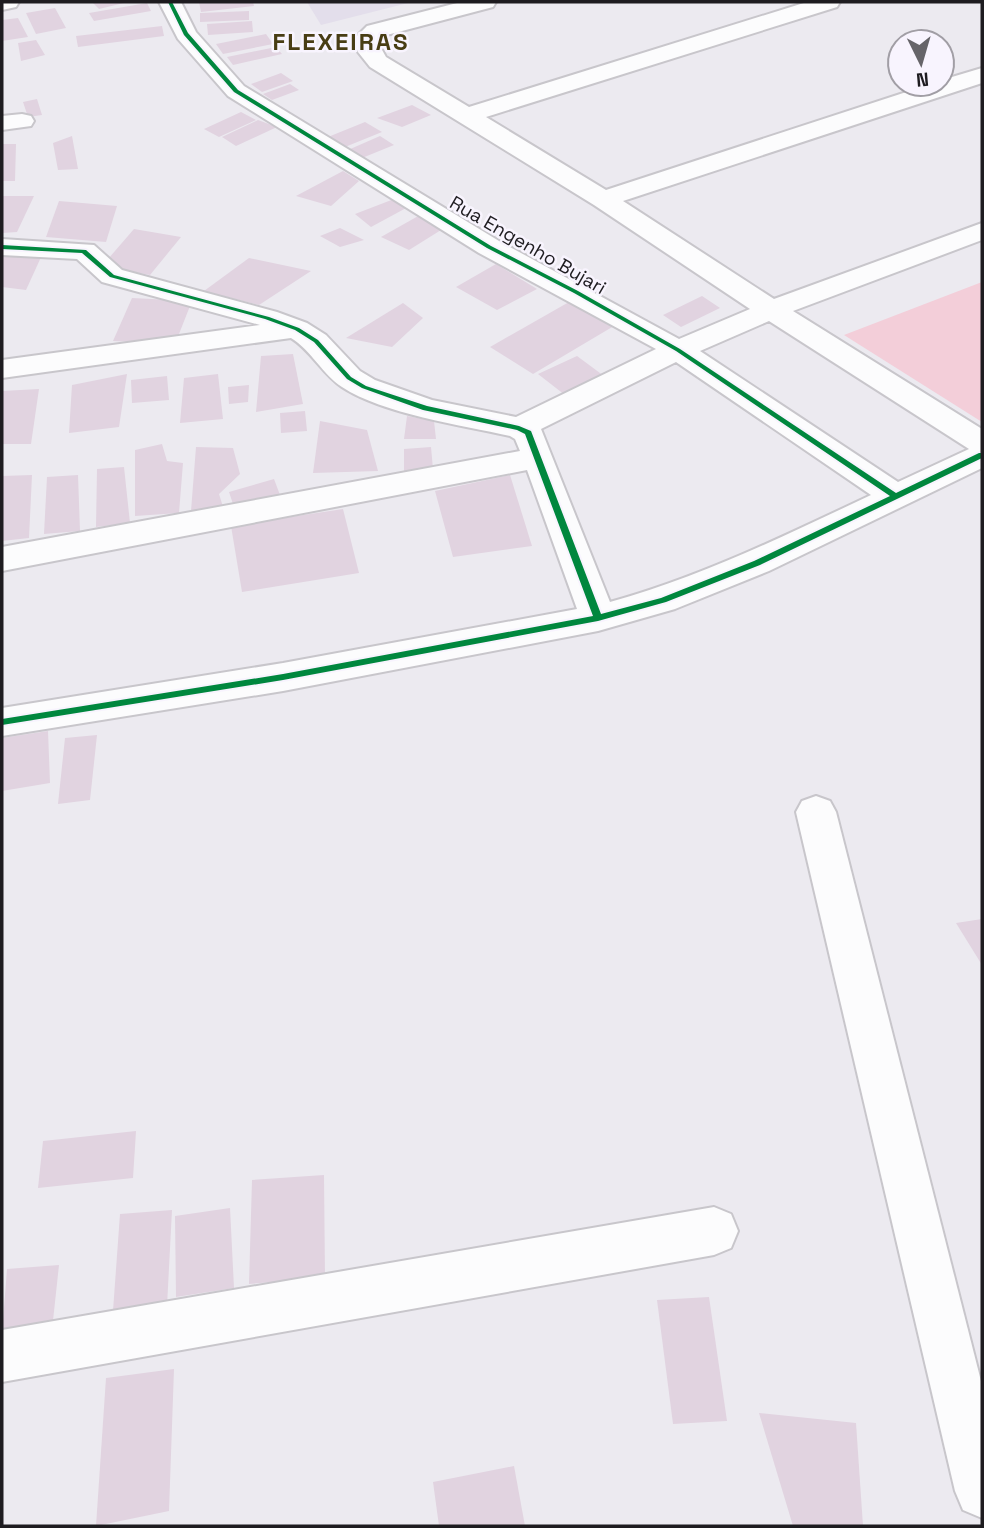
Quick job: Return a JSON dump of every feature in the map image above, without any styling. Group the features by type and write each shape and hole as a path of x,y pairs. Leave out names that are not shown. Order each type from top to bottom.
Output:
{"street":[{"path":"2,3 8,2"},
{"name":"Rua Engenho Bujari","path":"170,2 186,34 236,91 489,247 678,350 894,495"},
{"path":"485,2 375,31 365,39 369,52 379,62 603,199 771,310 982,443"},
{"path":"465,116 830,2"},
{"path":"603,199 982,75"},
{"path":"519,428 678,350 771,310 982,231"},
{"path":"2,247 84,251 112,276 297,328 316,341 349,378 364,387 436,411 519,428 528,433 598,618"},
{"path":"2,369 297,328"},
{"path":"2,722 283,677 598,618 663,600 757,563 982,455"},
{"path":"2,558 537,458"},
{"path":"816,811 982,1491"},
{"path":"2,1356 714,1231"}],"shaded area":[{"path":"307,2 412,2 321,25"},
{"path":"982,282 982,422 844,335"}],"building":[{"path":"92,2 124,2 124,3 99,9"},
{"path":"199,2 253,2 254,6 201,12"},
{"path":"147,3 151,11 94,21 89,13"},
{"path":"55,8 66,28 36,34 26,13"},
{"path":"249,11 249,20 200,22 200,13"},
{"path":"18,18 28,37 2,41 2,20"},
{"path":"252,21 253,32 208,35 207,24"},
{"path":"162,26 164,36 78,47 76,36"},
{"path":"266,34 273,44 223,54 216,44"},
{"path":"36,40 45,55 21,61 18,43"},
{"path":"276,47 282,54 233,65 227,57"},
{"path":"281,73 293,81 262,92 251,84"},
{"path":"290,84 299,90 272,100 263,94"},
{"path":"37,99 42,115 28,117 23,102"},
{"path":"412,105 431,115 402,127 377,118"},
{"path":"241,112 256,120 219,137 204,129"},
{"path":"258,120 277,127 236,146 222,137"},
{"path":"365,122 382,132 345,147 328,137"},
{"path":"72,136 78,169 58,170 53,143"},
{"path":"380,136 394,145 362,158 348,150"},
{"path":"2,144 16,144 15,181 2,181"},
{"path":"343,171 359,181 331,206 296,196"},
{"path":"2,196 34,196 17,232 2,233"},
{"path":"394,199 408,207 371,227 355,214"},
{"path":"59,201 117,206 106,242 46,237"},
{"path":"420,215 441,230 409,250 381,237"},
{"path":"340,228 364,240 340,247 320,236"},
{"path":"134,229 181,237 150,275 102,266"},
{"path":"2,252 42,255 26,290 2,287"},
{"path":"249,258 311,271 259,305 204,291"},
{"path":"496,264 537,289 497,310 456,287"},
{"path":"702,296 720,308 681,327 663,315"},
{"path":"132,298 192,301 175,344 113,341"},
{"path":"576,298 619,323 533,374 490,347"},
{"path":"403,303 423,318 392,347 346,338"},
{"path":"293,354 303,404 256,412 261,356"},
{"path":"577,356 604,376 565,395 538,374"},
{"path":"127,374 119,427 69,433 72,385"},
{"path":"218,374 223,419 180,423 184,378"},
{"path":"167,376 169,400 132,403 131,380"},
{"path":"249,385 248,402 229,404 228,387"},
{"path":"39,389 31,444 2,444 2,391"},
{"path":"305,411 307,431 281,433 280,413"},
{"path":"407,416 434,421 436,439 404,439"},
{"path":"320,421 367,430 378,471 313,473"},
{"path":"162,444 167,461 183,463 179,513 135,516 135,450"},
{"path":"196,447 233,448 240,474 219,494 224,510 191,511"},
{"path":"431,447 433,469 404,471 404,449"},
{"path":"124,467 130,523 96,527 97,469"},
{"path":"32,475 29,538 2,541 2,476"},
{"path":"78,475 80,531 44,534 47,477"},
{"path":"510,475 532,546 453,557 435,491"},
{"path":"274,479 280,495 233,504 229,492"},
{"path":"343,509 359,573 242,592 231,526"},
{"path":"48,731 50,783 2,791 2,738"},
{"path":"97,735 90,800 58,804 65,738"},
{"path":"982,919 982,965 956,923"},
{"path":"136,1131 133,1178 38,1188 43,1141"},
{"path":"324,1175 325,1278 249,1284 252,1180"},
{"path":"230,1208 234,1288 176,1297 175,1216"},
{"path":"172,1210 167,1306 113,1311 120,1214"},
{"path":"59,1265 52,1330 2,1334 7,1269"},
{"path":"709,1297 727,1421 673,1424 657,1300"},
{"path":"174,1369 169,1511 96,1526 106,1378"},
{"path":"759,1413 856,1423 863,1526 793,1526"},
{"path":"514,1466 525,1526 439,1526 433,1482"}],"cycle path":[{"path":"170,2 186,34 236,91 489,247 576,292 678,350 894,495"},
{"path":"2,247 84,251 112,276 267,318 297,329 316,341 349,378 364,387 425,408 519,428 528,433 598,618"},
{"path":"2,722 283,677 598,618 663,600 757,563 982,455"}],"district":[{"name":"FLEXEIRAS","path":"341,41"}]}
